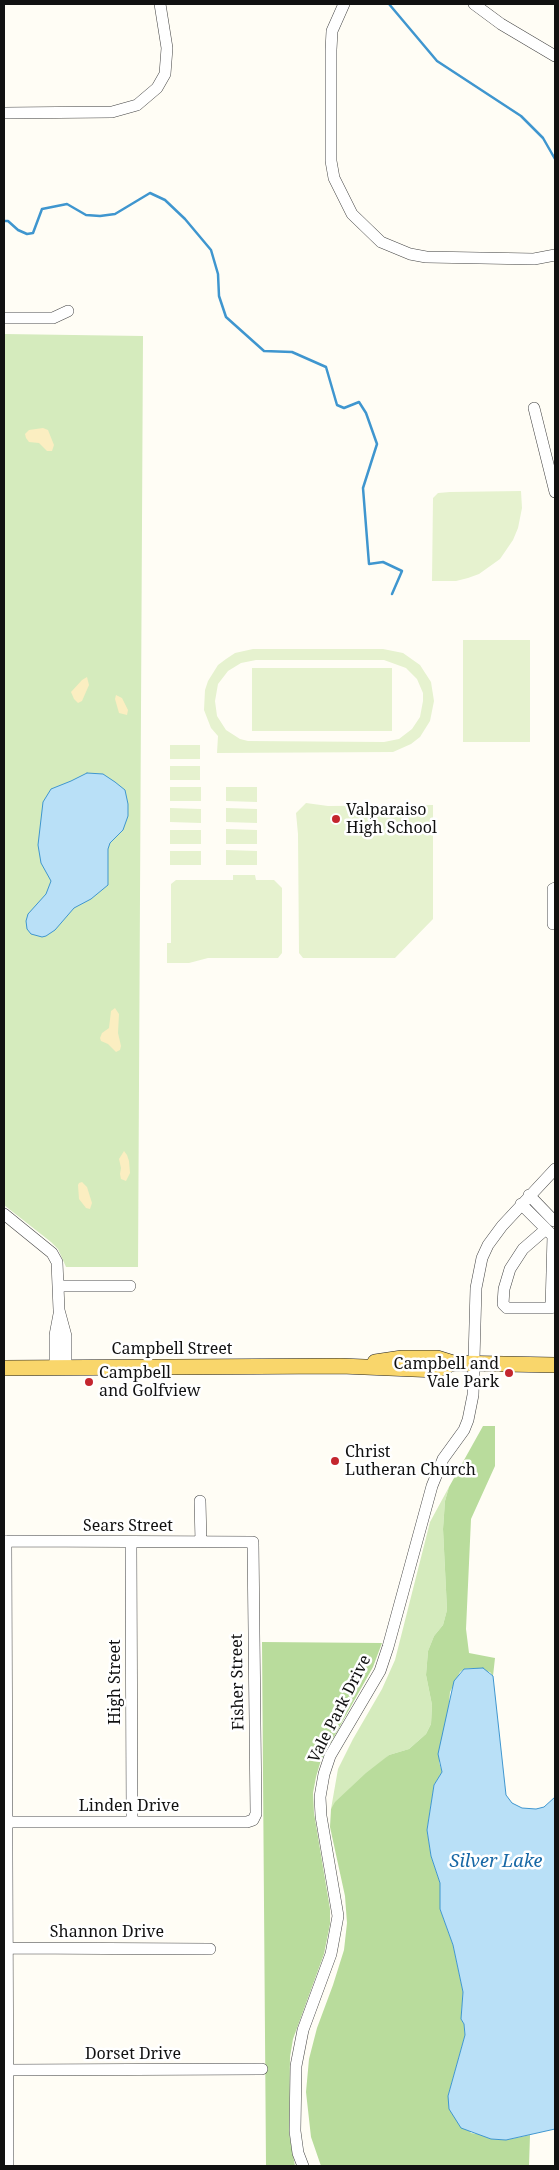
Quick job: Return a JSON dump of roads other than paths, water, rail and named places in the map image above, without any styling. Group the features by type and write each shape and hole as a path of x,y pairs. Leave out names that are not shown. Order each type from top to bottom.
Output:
{"main road":[{"name":"Campbell Street","path":"4,1368 341,1366 402,1358 437,1358 453,1364 555,1365"}],"street":[{"path":"4,113 118,112 137,105 157,88 165,74 167,48 160,4"},
{"path":"344,4 338,15 331,41 331,161 334,178 352,214 381,242 410,254 426,257 534,259 555,255"},
{"path":"474,4 501,24 555,56"},
{"path":"4,318 53,318 68,311"},
{"path":"534,408 555,492"},
{"path":"555,888 553,889 553,924 555,924"},
{"name":"Vale Park Drive","path":"303,2166 298,2153 295,2131 296,2066 303,2030 332,1954 338,1916 320,1816 320,1797 324,1774 330,1756 380,1671 432,1486 443,1459 464,1430 468,1420 473,1396 476,1288 479,1266 488,1245 525,1200 555,1168"},
{"path":"525,1200 550,1225 553,1236 552,1308 507,1308 503,1304 504,1289 510,1269 522,1249 550,1225"},
{"path":"4,1214 52,1253 57,1262 60,1310 66,1336 61,1367"},
{"path":"59,1286 130,1286"},
{"path":"200,1501 201,1542"},
{"path":"5,1542 5,2070 8,2166"},
{"name":"Sears Street","path":"5,1542 253,1542"},
{"name":"High Street","path":"131,1542 132,1822"},
{"name":"Fisher Street","path":"253,1542 256,1814 253,1820"},
{"name":"Linden Drive","path":"5,1822 247,1822 253,1820"},
{"name":"Shannon Drive","path":"5,1948 210,1949"},
{"name":"Dorset Drive","path":"5,2070 262,2069"}],"water":[{"path":"87,773 103,774 115,782 125,790 128,804 128,816 123,830 110,843 108,849 108,885 91,899 74,908 55,930 46,936 42,937 31,934 27,929 26,921 28,914 46,894 51,881 41,863 38,845 43,802 51,789"},
{"name":"Silver Lake","path":"483,1668 493,1676 506,1795 512,1803 522,1808 536,1809 544,1807 555,1797 555,2129 506,2140 491,2139 461,2128 449,2109 448,2096 465,2035 464,2024 461,2019 463,1992 453,1945 440,1909 440,1883 431,1856 427,1830 434,1785 442,1772 438,1754 454,1681 464,1669"}],"waterway":[{"path":"389,4 437,61 521,116 543,138 555,159"},
{"path":"4,221 8,221 18,230 27,234 33,233 42,209 67,204 86,215 115,214 150,193 165,200 185,219 211,250 218,274 219,296 226,317 264,351 292,352 326,367 337,405 344,408 359,402 366,413 377,444 363,488 369,564 383,562 402,571 392,594"}],"place":[{"name":"Valparaiso High School","path":"336,819"},
{"name":"Campbell and Vale Park","path":"509,1373"},
{"name":"Campbell and Golfview","path":"89,1382"},
{"name":"Christ Lutheran Church","path":"335,1461"}]}
